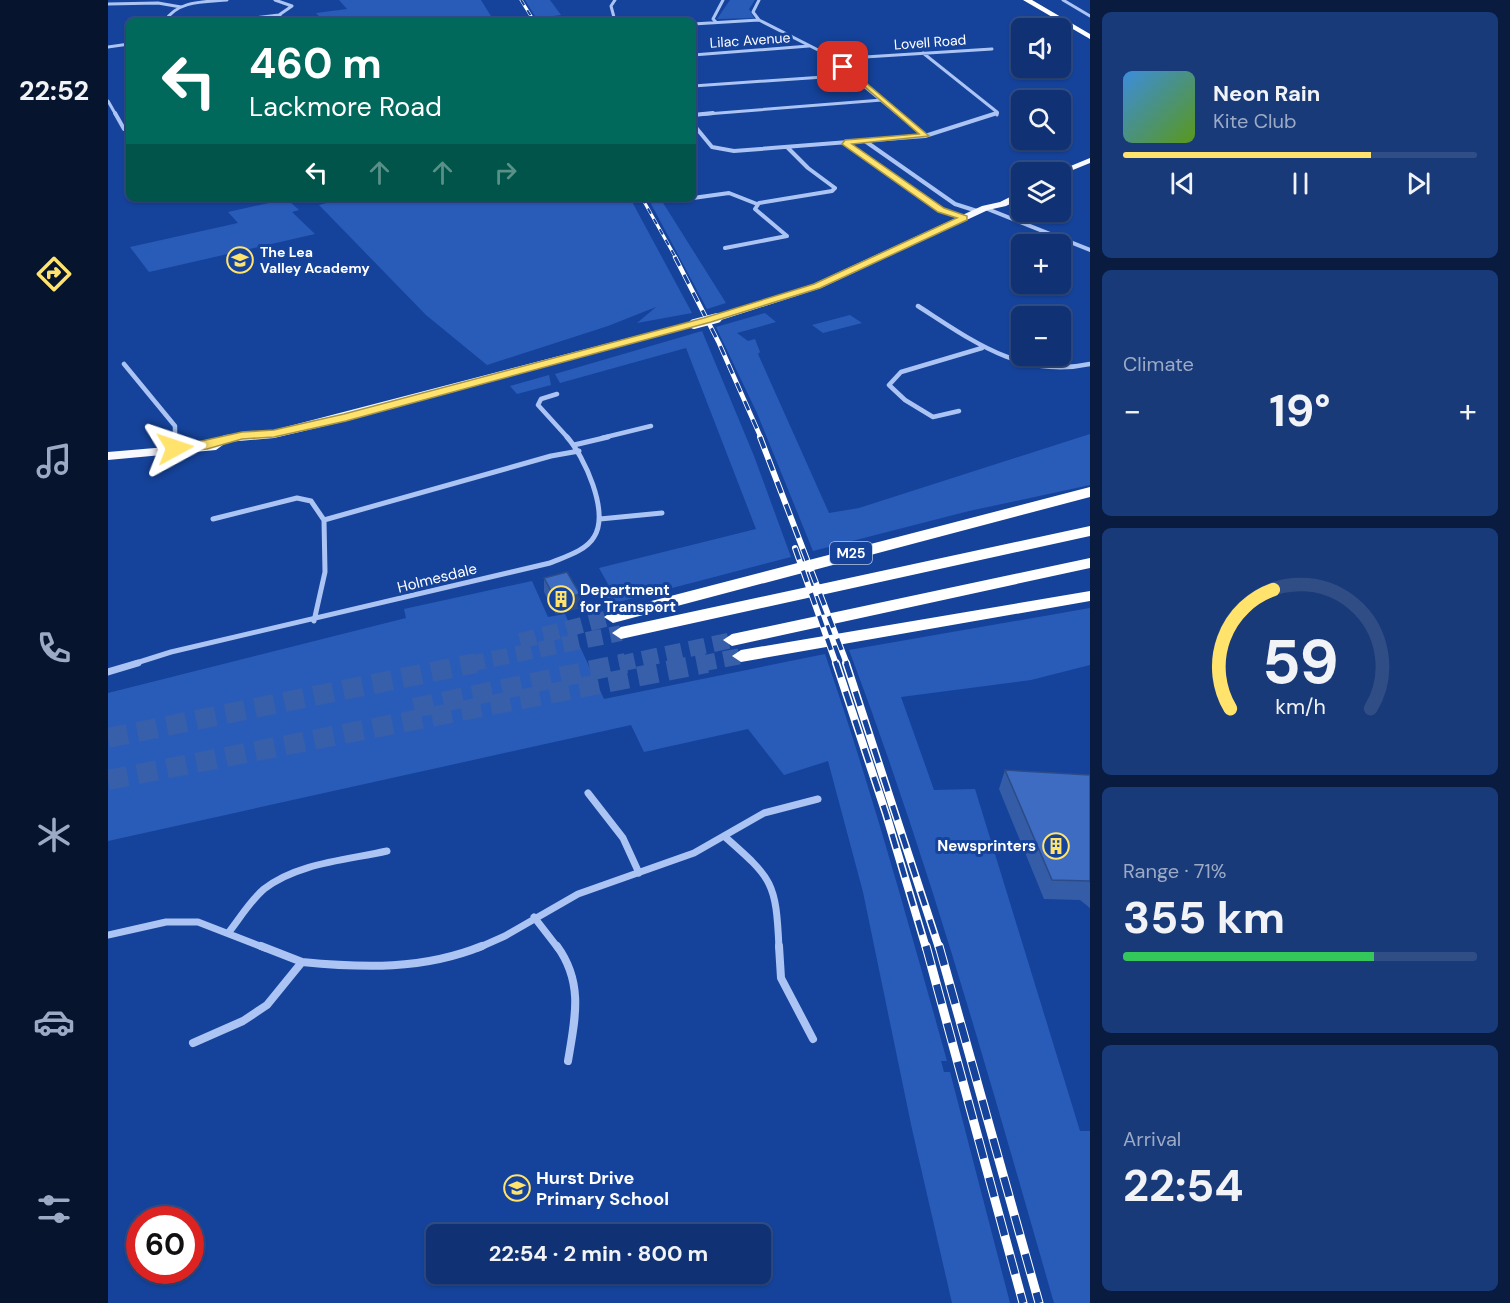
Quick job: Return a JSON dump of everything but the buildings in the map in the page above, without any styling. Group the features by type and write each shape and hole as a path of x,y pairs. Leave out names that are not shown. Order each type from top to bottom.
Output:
{"highway":[{"path":"1028,0 1090,38"},
{"path":"1043,0 1090,27"},
{"name":"M25","path":"1090,492 954,524 617,625 1090,531"},
{"path":"732,640 1090,562"},
{"path":"741,656 1090,596"}],"main road":[{"path":"1071,168 1090,160"},
{"path":"108,456 207,445 230,447 249,444 274,434 428,396 717,318 817,286 1011,198"}],"street":[{"path":"108,4 158,3 181,7 227,0"},
{"path":"254,18 279,15 292,6 275,0"},
{"path":"614,18 611,6 615,0"},
{"path":"716,22 713,19 723,0"},
{"path":"759,0 753,12 759,20 833,59 925,136"},
{"path":"1062,0 1089,15"},
{"path":"166,18 168,14 181,7"},
{"path":"696,24 759,20"},
{"path":"108,47 126,44"},
{"name":"Lilac Avenue","path":"696,55 809,46"},
{"name":"Lovell Road","path":"833,59 992,49"},
{"path":"696,128 712,147 723,150 925,136 997,115 997,112 923,53"},
{"path":"696,86 853,75"},
{"path":"696,115 882,100"},
{"path":"108,101 124,129"},
{"path":"864,141 955,204 981,210 1090,250"},
{"path":"845,142 941,210 964,218"},
{"path":"696,197 729,194 757,204 832,191 835,188 787,147"},
{"path":"725,248 787,236 755,209 757,204"},
{"path":"918,306 982,348 1040,365 1071,368 1090,364"},
{"path":"959,411 933,417 905,400 889,385 902,372 982,348"},
{"path":"124,364 175,426 175,448"},
{"path":"557,394 541,399 538,405 579,451 587,466 600,519 662,513"},
{"path":"574,445 651,426"},
{"path":"324,520 551,456 579,451"},
{"path":"213,519 297,498 311,501 324,520 325,572 314,621"},
{"name":"Holmesdale","path":"108,672 171,652 314,621 550,563 576,551 595,538 600,519"},
{"path":"588,793 623,838 639,873"},
{"path":"108,935 183,920 198,922 229,932 302,962 361,969 426,963 494,942 596,886 696,852 771,810 818,799"},
{"path":"723,836 756,864 772,886 777,902 781,978 813,1039"},
{"path":"229,932 258,894 272,884 296,873 387,851"},
{"path":"534,918 567,963 575,980 573,1029 568,1061"},
{"path":"193,1043 243,1021 267,1005 302,962"}],"shaded area":[{"path":"339,0 481,0 492,18 321,18 316,13 347,9"},
{"path":"525,0 550,0 561,15 553,16 554,18 536,18"},
{"path":"730,0 755,0 749,9 754,18 717,19"},
{"path":"278,201 289,201 299,210 292,212 315,234 149,272 130,247 238,223 228,212"},
{"path":"334,201 632,201 692,313 637,323 656,307 608,326 487,365 426,315 319,205"},
{"path":"650,201 662,201 726,303 707,309"},
{"path":"765,313 776,322 737,333 748,341 755,339 760,352 758,354 829,513 859,508 1090,434 1090,485 969,511 813,551 757,413 716,327"},
{"path":"850,315 862,323 823,333 812,325"},
{"path":"702,331 754,456 791,557 607,605 602,596 613,593 599,568 756,529 686,348 560,383 555,374"},
{"path":"549,375 551,385 517,394 510,386"},
{"path":"532,581 548,617 565,614 604,699 825,654 904,908 947,1061 941,1061 944,1072 950,1072 1010,1303 952,1303 912,1129 863,892 828,761 784,775 748,729 644,752 631,725 108,841 108,693 406,618 404,609"},
{"path":"1090,608 1090,665 1031,680 901,697 934,790 975,789 1080,1131 1090,1131 1090,1303 1054,1303 933,893 849,650"}],"tunnel":[{"path":"520,641 613,617"},
{"path":"469,664 621,633"},
{"path":"619,664 732,640"},
{"path":"700,664 741,656"},
{"path":"108,738 476,663"},
{"path":"414,708 626,663"},
{"path":"108,780 707,663"}],"railway":[{"path":"521,0 532,18"},
{"path":"644,201 676,258"},
{"path":"675,257 719,343 761,438"},
{"path":"760,437 847,664"},
{"path":"795,548 836,664"},
{"path":"836,663 886,814 926,948"},
{"path":"846,663 939,948"},
{"path":"926,946 1023,1303"},
{"path":"939,946 1039,1303"}],"place":[{"name":"The Lea Valley Academy","path":"240,260"},
{"name":"Department for Transport","path":"561,599"},
{"name":"Newsprinters","path":"1056,846"},
{"name":"Hurst Drive Primary School","path":"517,1188"}],"route":[{"path":"175,448 207,445 253,434 274,434 346,417 707,320 817,286 964,218 941,210 845,142 925,136 843,67"}]}
